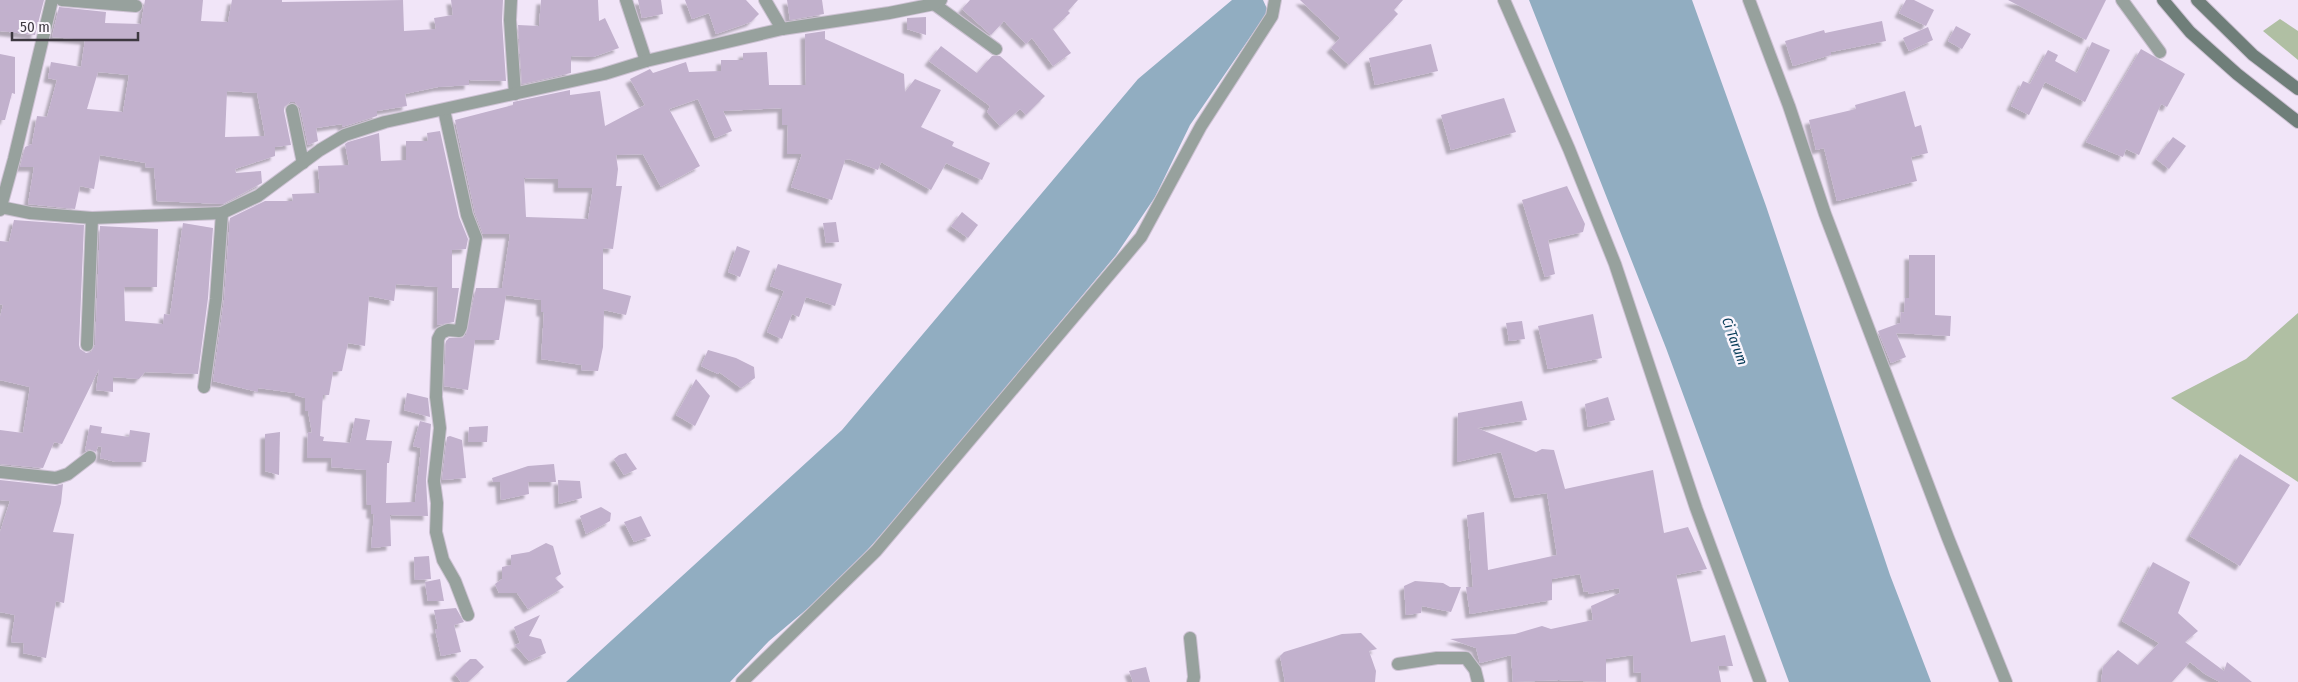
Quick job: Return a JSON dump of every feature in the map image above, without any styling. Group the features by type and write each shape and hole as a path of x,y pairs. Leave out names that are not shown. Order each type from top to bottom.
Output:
{"main road":[{"path":"2163,0 2190,32 2298,122"},
{"path":"2197,0 2253,55 2298,89"}],"street":[{"path":"52,0 14,159 0,208 38,214 92,218 222,213 258,196 320,150 345,135 385,122 604,74 646,61 782,29 888,13 937,2 996,49"},
{"path":"62,0 136,6"},
{"path":"511,0 510,20 516,94"},
{"path":"626,0 646,61"},
{"path":"766,0 782,29"},
{"path":"742,682 882,544 1141,237 1201,126 1272,16 1274,0"},
{"path":"1504,0 1569,148 1616,264 1696,508 1760,682"},
{"path":"1749,0 1789,106 1825,214 1948,538 2006,682"},
{"path":"2122,0 2160,52"},
{"path":"292,110 302,163"},
{"path":"444,110 467,214 476,238 462,326 459,331 448,330 441,333 438,339 436,397 440,428 434,481 437,503 436,532 443,560 455,581 468,615"},
{"path":"204,387 216,299 222,213"},
{"path":"87,345 92,218"},
{"path":"0,472 56,478 68,474 90,457"},
{"path":"1190,638 1193,682"},
{"path":"1398,664 1437,658 1466,658 1475,670 1478,682"}],"green space":[{"path":"2280,19 2298,31 2298,60 2263,31"},
{"path":"2298,313 2298,482 2171,398 2246,359"}],"water":[{"path":"1232,0 1263,0 1268,11 1190,125 1155,197 1116,255 911,501 839,582 769,641 730,682 566,682 842,430 1138,79"},
{"name":"Ci Tarum","path":"1529,0 1692,0 1766,206 1890,575 1931,682 1789,682 1666,348"}],"building":[{"path":"0,0 44,0 35,35 0,31"},
{"path":"145,0 203,0 201,21 228,22 232,0 282,0 282,2 403,0 404,31 436,29 434,18 453,15 451,0 503,0 502,21 506,81 469,80 469,85 438,87 405,94 407,106 377,111 377,116 342,127 342,124 316,128 318,141 308,145 300,108 295,102 290,102 284,107 284,111 291,145 275,147 275,156 235,169 236,173 261,171 262,183 223,204 157,201 154,168 145,167 146,163 100,155 94,189 80,186 75,209 28,204 34,167 20,167 25,147 32,144 37,116 47,117 57,80 48,78 51,62 81,67 85,40 52,37 59,7 106,12 105,23 141,24","holes":["98,72 129,75 123,112 87,109","227,91 257,93 265,136 225,137"]},
{"path":"541,0 598,0 599,21 605,18 619,48 593,57 571,56 571,73 522,84 518,25 539,26"},
{"path":"638,0 661,0 663,14 642,18"},
{"path":"685,0 746,0 759,14 751,22 716,34 709,13 692,19"},
{"path":"787,0 822,0 824,14 790,20"},
{"path":"970,0 1078,0 1068,11 1070,13 1053,29 1071,53 1053,66 1032,38 1026,44 1004,21 991,35 962,9"},
{"path":"1300,0 1403,0 1394,10 1398,14 1349,65 1331,48 1340,38"},
{"path":"1906,0 1914,0 1934,10 1926,26 1899,13"},
{"path":"2008,0 2106,0 2086,40"},
{"path":"926,17 926,35 907,29 907,18"},
{"path":"1882,21 1886,41 1831,52 1831,55 1793,66 1785,41 1824,30 1825,33"},
{"path":"1956,26 1971,34 1962,49 1948,41"},
{"path":"1928,27 1933,40 1909,51 1903,38"},
{"path":"825,31 825,39 904,74 905,92 915,79 941,90 921,127 954,142 952,146 990,163 982,180 946,163 931,190 881,162 878,170 849,159 845,160 832,200 791,187 802,154 787,154 788,125 782,125 782,108 723,111 732,131 715,138 698,99 669,109 700,166 661,187 643,154 616,155 618,169 616,186 622,186 613,249 603,248 603,289 631,296 626,315 604,310 603,347 598,371 581,370 582,365 541,359 544,312 541,312 541,300 506,295 499,340 475,340 468,390 444,386 446,341 449,338 462,338 466,335 476,288 502,288 510,234 483,234 475,213 455,120 513,105 513,102 570,90 570,95 600,91 605,126 645,105 630,79 650,69 653,73 686,62 689,72 721,71 721,60 743,60 743,53 767,52 769,85 806,85 805,34","holes":["524,178 558,179 558,188 593,188 588,219 526,217"]},
{"path":"2092,42 2110,50 2085,102 2045,82 2029,115 2011,106 2023,81 2030,84 2048,50 2058,55 2055,61 2077,73"},
{"path":"1431,44 1438,71 1375,85 1369,58"},
{"path":"941,46 977,73 992,56 1000,56 1045,96 1026,115 1020,109 1000,126 987,112 990,106 929,61"},
{"path":"2141,49 2185,74 2167,107 2161,104 2139,155 2126,149 2123,157 2086,142"},
{"path":"0,54 15,57 15,94 12,93 5,120 0,120"},
{"path":"1905,91 1915,127 1921,125 1928,153 1911,157 1917,181 1837,201 1824,148 1816,150 1809,120 1856,109 1855,105"},
{"path":"1504,98 1516,132 1451,150 1441,115"},
{"path":"440,131 459,217 468,239 466,249 452,250 452,288 459,288 454,322 437,325 438,287 396,284 394,301 369,296 365,346 348,343 342,371 333,372 329,395 323,395 320,436 324,437 323,441 350,443 355,418 370,420 366,440 392,441 389,463 387,463 386,503 415,502 421,448 413,446 420,421 431,424 426,480 428,516 390,515 391,546 371,548 374,514 371,514 371,505 367,505 366,470 331,467 332,458 307,458 308,432 312,433 308,411 305,411 305,398 295,395 295,393 258,388 258,392 213,381 224,300 230,218 265,201 293,201 292,194 320,193 318,166 349,165 345,144 348,142 379,133 381,161 406,160 406,141 428,141 427,133"},
{"path":"2173,137 2186,146 2169,169 2156,159"},
{"path":"1567,186 1585,224 1583,232 1548,240 1555,274 1545,277 1522,200"},
{"path":"962,212 978,225 968,238 951,226"},
{"path":"14,220 84,225 79,345 80,349 86,353 91,352 95,345 100,226 158,229 157,287 124,287 125,321 163,324 164,314 170,315 183,223 213,228 208,298 198,374 145,372 139,379 113,377 113,392 96,390 99,369 62,444 54,442 43,468 0,464 0,430 23,433 30,387 0,380 0,317 3,305 0,304 0,241 9,242"},
{"path":"836,222 839,242 826,243 823,223"},
{"path":"737,246 750,251 740,277 728,272"},
{"path":"1909,255 1935,255 1935,315 1951,316 1950,336 1896,333 1906,357 1891,363 1878,331 1900,323 1901,312 1904,313 1905,298 1909,298"},
{"path":"778,264 842,284 835,306 806,297 799,317 792,314 782,339 767,332 784,291 770,286"},
{"path":"1593,314 1602,358 1548,369 1538,326"},
{"path":"1522,321 1525,339 1509,341 1506,323"},
{"path":"708,350 736,358 754,367 755,378 741,388 719,372 718,374 701,366"},
{"path":"696,379 710,396 695,426 676,415"},
{"path":"407,393 428,398 430,417 404,410"},
{"path":"1608,397 1615,420 1588,427 1585,404"},
{"path":"1522,401 1527,420 1477,428 1536,452 1542,449 1554,450 1565,489 1653,470 1664,533 1688,527 1707,569 1676,575 1691,642 1725,635 1733,666 1718,666 1721,682 1641,682 1641,672 1634,673 1633,655 1606,659 1606,682 1559,680 1513,682 1511,655 1480,663 1476,648 1450,639 1515,634 1542,626 1551,629 1593,620 1591,606 1620,593 1619,588 1589,594 1588,591 1584,592 1580,574 1552,579 1552,600 1470,614 1466,587 1473,587 1467,515 1484,512 1488,570 1557,555 1547,493 1515,498 1501,452 1457,462 1458,413"},
{"path":"90,425 102,427 101,433 129,437 130,430 150,433 146,462 116,462 100,458 102,447 98,446 96,452 89,449 85,451"},
{"path":"488,426 487,442 468,442 469,427"},
{"path":"280,432 279,475 265,471 265,434"},
{"path":"450,436 462,440 466,478 442,480 447,437"},
{"path":"626,453 637,469 624,475 614,459"},
{"path":"2240,454 2290,485 2240,566 2190,536"},
{"path":"554,464 556,482 528,482 529,494 501,500 500,482 493,482 492,478 528,466"},
{"path":"0,480 55,486 63,484 61,503 53,532 74,534 64,603 56,601 46,658 23,653 24,643 11,642 15,615 0,612 0,532 10,501 0,500"},
{"path":"558,480 580,481 582,498 559,504"},
{"path":"601,507 611,513 610,521 586,534 580,516"},
{"path":"641,516 651,536 634,542 624,522"},
{"path":"546,543 553,546 561,574 555,578 564,587 528,609 517,593 499,593 495,584 502,579 502,567 511,565 511,555 529,552"},
{"path":"429,556 431,579 415,580 414,557"},
{"path":"2153,562 2190,582 2178,613 2198,631 2185,642 2224,671 2227,662 2252,682 2220,682 2205,674 2190,662 2172,682 2101,682 2103,667 2118,650 2138,665 2159,643 2122,621"},
{"path":"440,579 444,601 428,601 425,582"},
{"path":"1415,581 1443,583 1450,587 1461,587 1451,612 1422,606 1421,613 1406,615 1404,586"},
{"path":"456,608 464,622 454,625 461,652 441,656 435,629 438,629 434,610"},
{"path":"540,615 529,636 541,639 546,653 529,661 515,645 520,643 514,627"},
{"path":"1361,633 1377,649 1369,651 1376,671 1375,682 1285,682 1280,656 1284,652 1342,634"},
{"path":"470,659 476,659 484,667 468,682 461,682 455,674"},
{"path":"1146,667 1150,682 1133,682 1129,671"}]}
